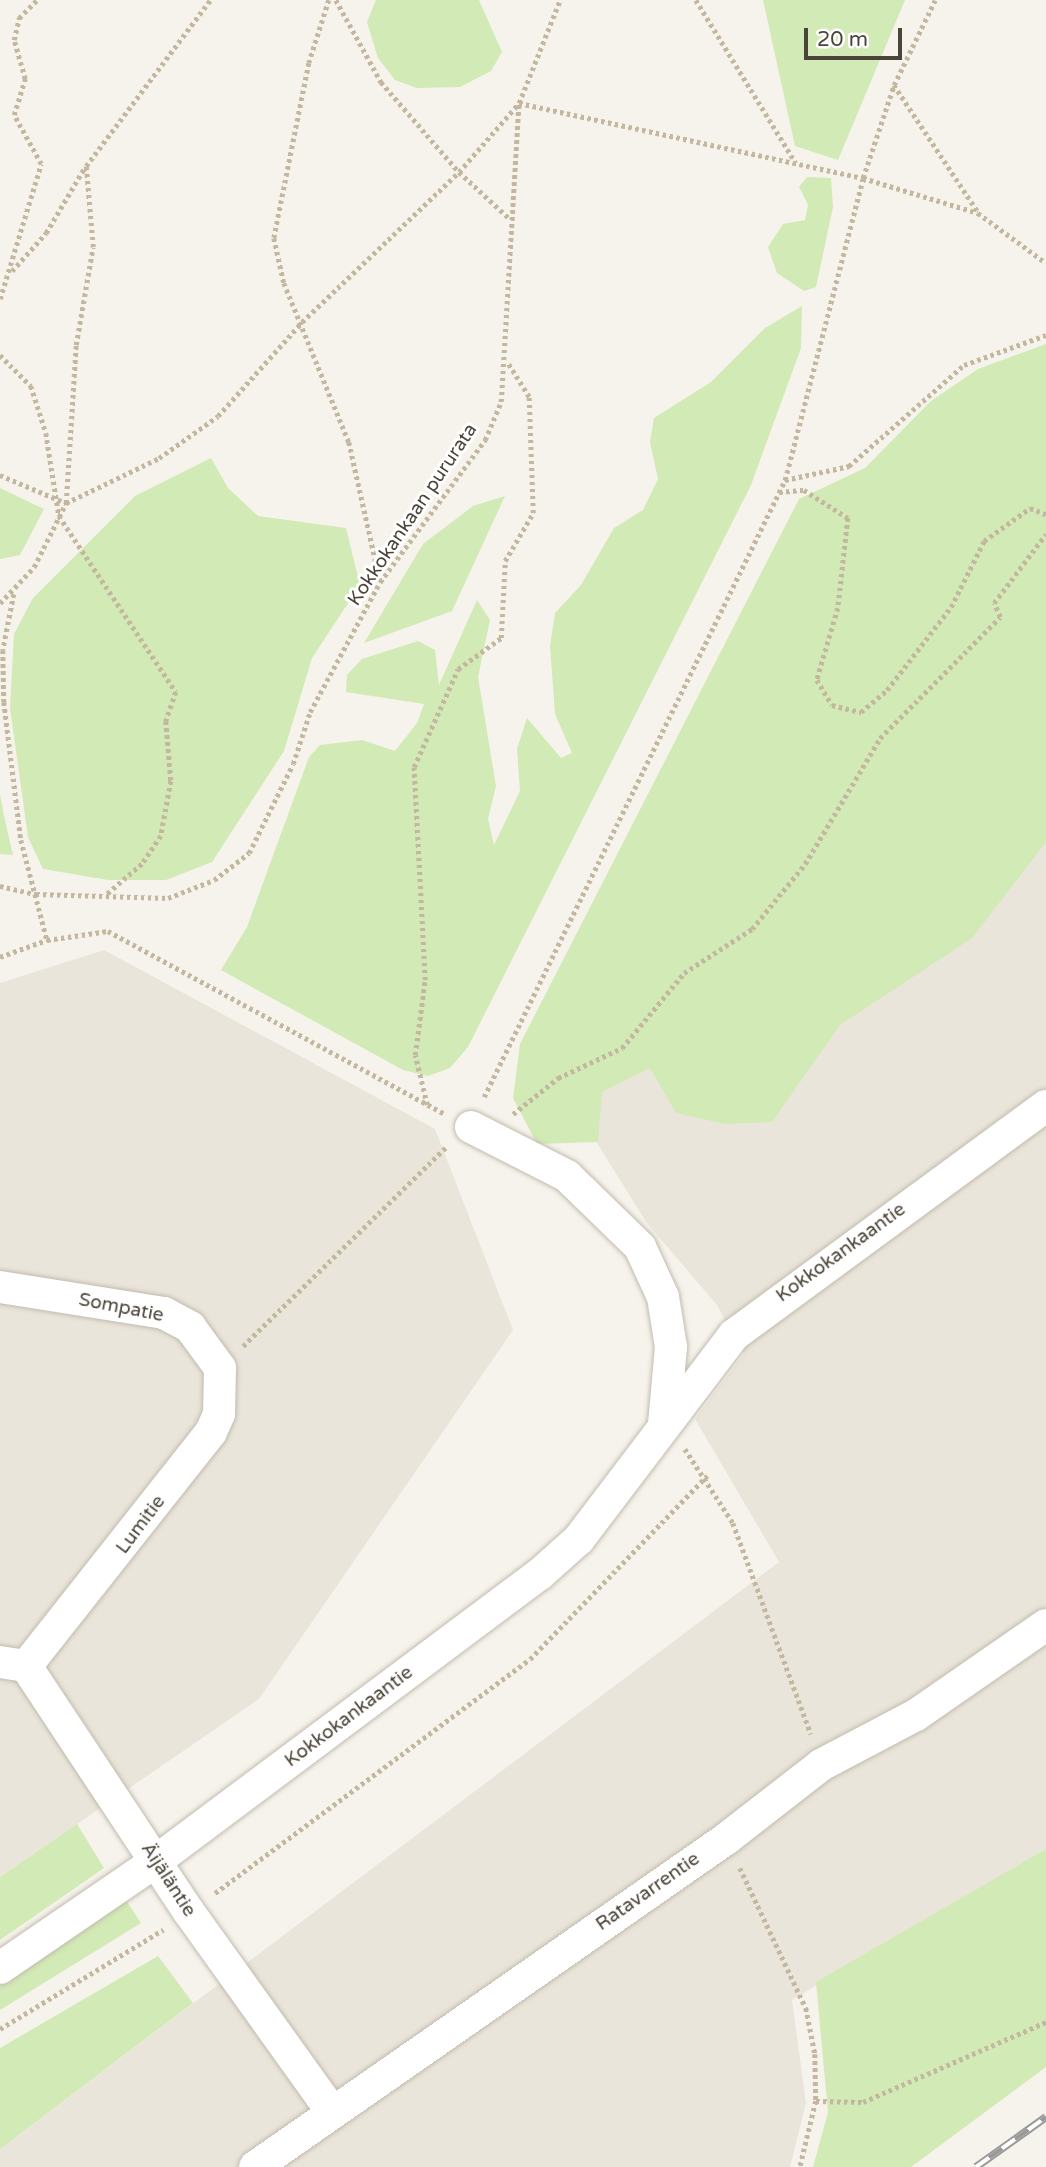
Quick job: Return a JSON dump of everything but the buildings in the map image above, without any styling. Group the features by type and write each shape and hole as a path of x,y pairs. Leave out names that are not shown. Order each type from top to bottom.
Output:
{"street":[{"name":"Kokkokankaantie","path":"0,1968 156,1861 540,1574 579,1539 734,1335 778,1297 1046,1106"},
{"path":"471,1127 567,1176 640,1247 663,1297 671,1347 663,1428"},
{"name":"Sompatie","path":"0,1287 164,1313 190,1327 220,1368"},
{"name":"Lumitie","path":"13,1664 211,1432 219,1414 220,1368"},
{"name":"Ratavarrentie","path":"255,2167 331,2110 726,1839 821,1765 916,1715 1046,1625"},
{"name":"Äijäläntie","path":"13,1664 331,2110"}],"path":[{"path":"0,299 41,164 14,115 25,79 14,40 19,18 37,0"},
{"path":"0,285 46,233 86,166 209,0"},
{"path":"329,0 309,63 274,238 302,321 349,442 380,582"},
{"path":"336,0 381,82 459,172 511,220"},
{"name":"Kokkokankaan pururata","path":"0,886 36,894 169,898 215,880 248,853 293,764 310,712 380,582 485,440 501,402 507,361 511,220 519,103 560,0"},
{"path":"696,0 797,163"},
{"path":"220,1368 471,1127 785,480 863,178 894,85 935,0"},
{"path":"894,85 978,213"},
{"path":"0,475 66,503 159,458 218,416 302,321 459,172 519,103 863,178 978,213 1046,263"},
{"path":"47,940 21,840 4,702 4,650 14,594 66,503 76,345 93,247 86,166"},
{"path":"785,480 849,466 964,365 1046,335"},
{"path":"0,355 31,386 59,516 176,692 166,720 171,781 161,836 142,864 104,896"},
{"path":"427,1105 415,1055 425,981 414,767 458,669 501,638 505,561 533,513 529,397 507,361"},
{"path":"779,492 804,490 848,518 838,608 817,680 831,705 861,712 887,690 951,607 984,541 1030,508 1046,514"},
{"path":"0,957 47,940 108,931 471,1127 507,1118 558,1078 622,1048 684,973 752,929 805,864 880,738 1000,617 994,603 1046,534"},
{"path":"0,603 14,594"},
{"path":"663,1428 708,1476 765,1598 821,1765"},
{"path":"0,2029 99,1974 188,1912 530,1659 708,1476"},
{"path":"726,1839 806,2008 816,2101 800,2167"},
{"path":"816,2101 863,2102 1046,2022"}],"shaded area":[{"path":"1046,809 1046,1849 792,2000 806,2103 790,2167 0,2167 0,2149 779,1562 695,1419 744,1354 717,1305 646,1222 573,1104"},
{"path":"104,950 435,1129 513,1330 259,1699 0,1877 0,983"}],"green space":[{"path":"376,0 479,0 502,52 491,71 460,87 417,88 395,80 378,58 367,22"},
{"path":"763,0 905,0 838,160 795,146"},
{"path":"807,177 831,178 833,207 816,287 804,291 777,273 768,247 783,224 805,220 808,205 799,187"},
{"path":"802,306 801,348 751,485 468,1047 450,1068 428,1076 403,1070 221,970 247,927 309,757 320,745 362,740 395,751 417,723 424,704 346,692 347,675 362,659 418,641 435,650 439,685 477,600 490,620 478,677 496,786 488,819 494,845 520,791 517,749 527,718 561,758 572,753 555,714 550,646 555,613 581,585 614,528 643,510 658,479 650,442 654,418 711,382 765,328"},
{"path":"1046,344 1046,842 972,938 840,1025 772,1122 725,1124 676,1113 650,1068 602,1092 598,1142 537,1144 513,1098 520,1044 799,499 865,468 931,401 978,369"},
{"path":"211,458 228,488 258,516 346,528 360,585 312,658 284,751 212,862 166,880 108,880 43,869 28,837 10,708 14,634 33,598 135,496"},
{"path":"0,488 44,509 20,555 0,559"},
{"path":"505,496 452,611 364,643 423,544 473,506"},
{"path":"0,795 4,816 13,855 0,854"},
{"path":"77,1824 104,1868 0,1940 0,1877"},
{"path":"1046,1849 1046,2067 911,2167 813,2167 828,2112 816,1982"},
{"path":"122,1894 141,1923 0,2010 0,1980"},
{"path":"158,1956 193,2003 0,2149 0,2048"}],"railway":[{"path":"976,2167 1046,2117"}]}
